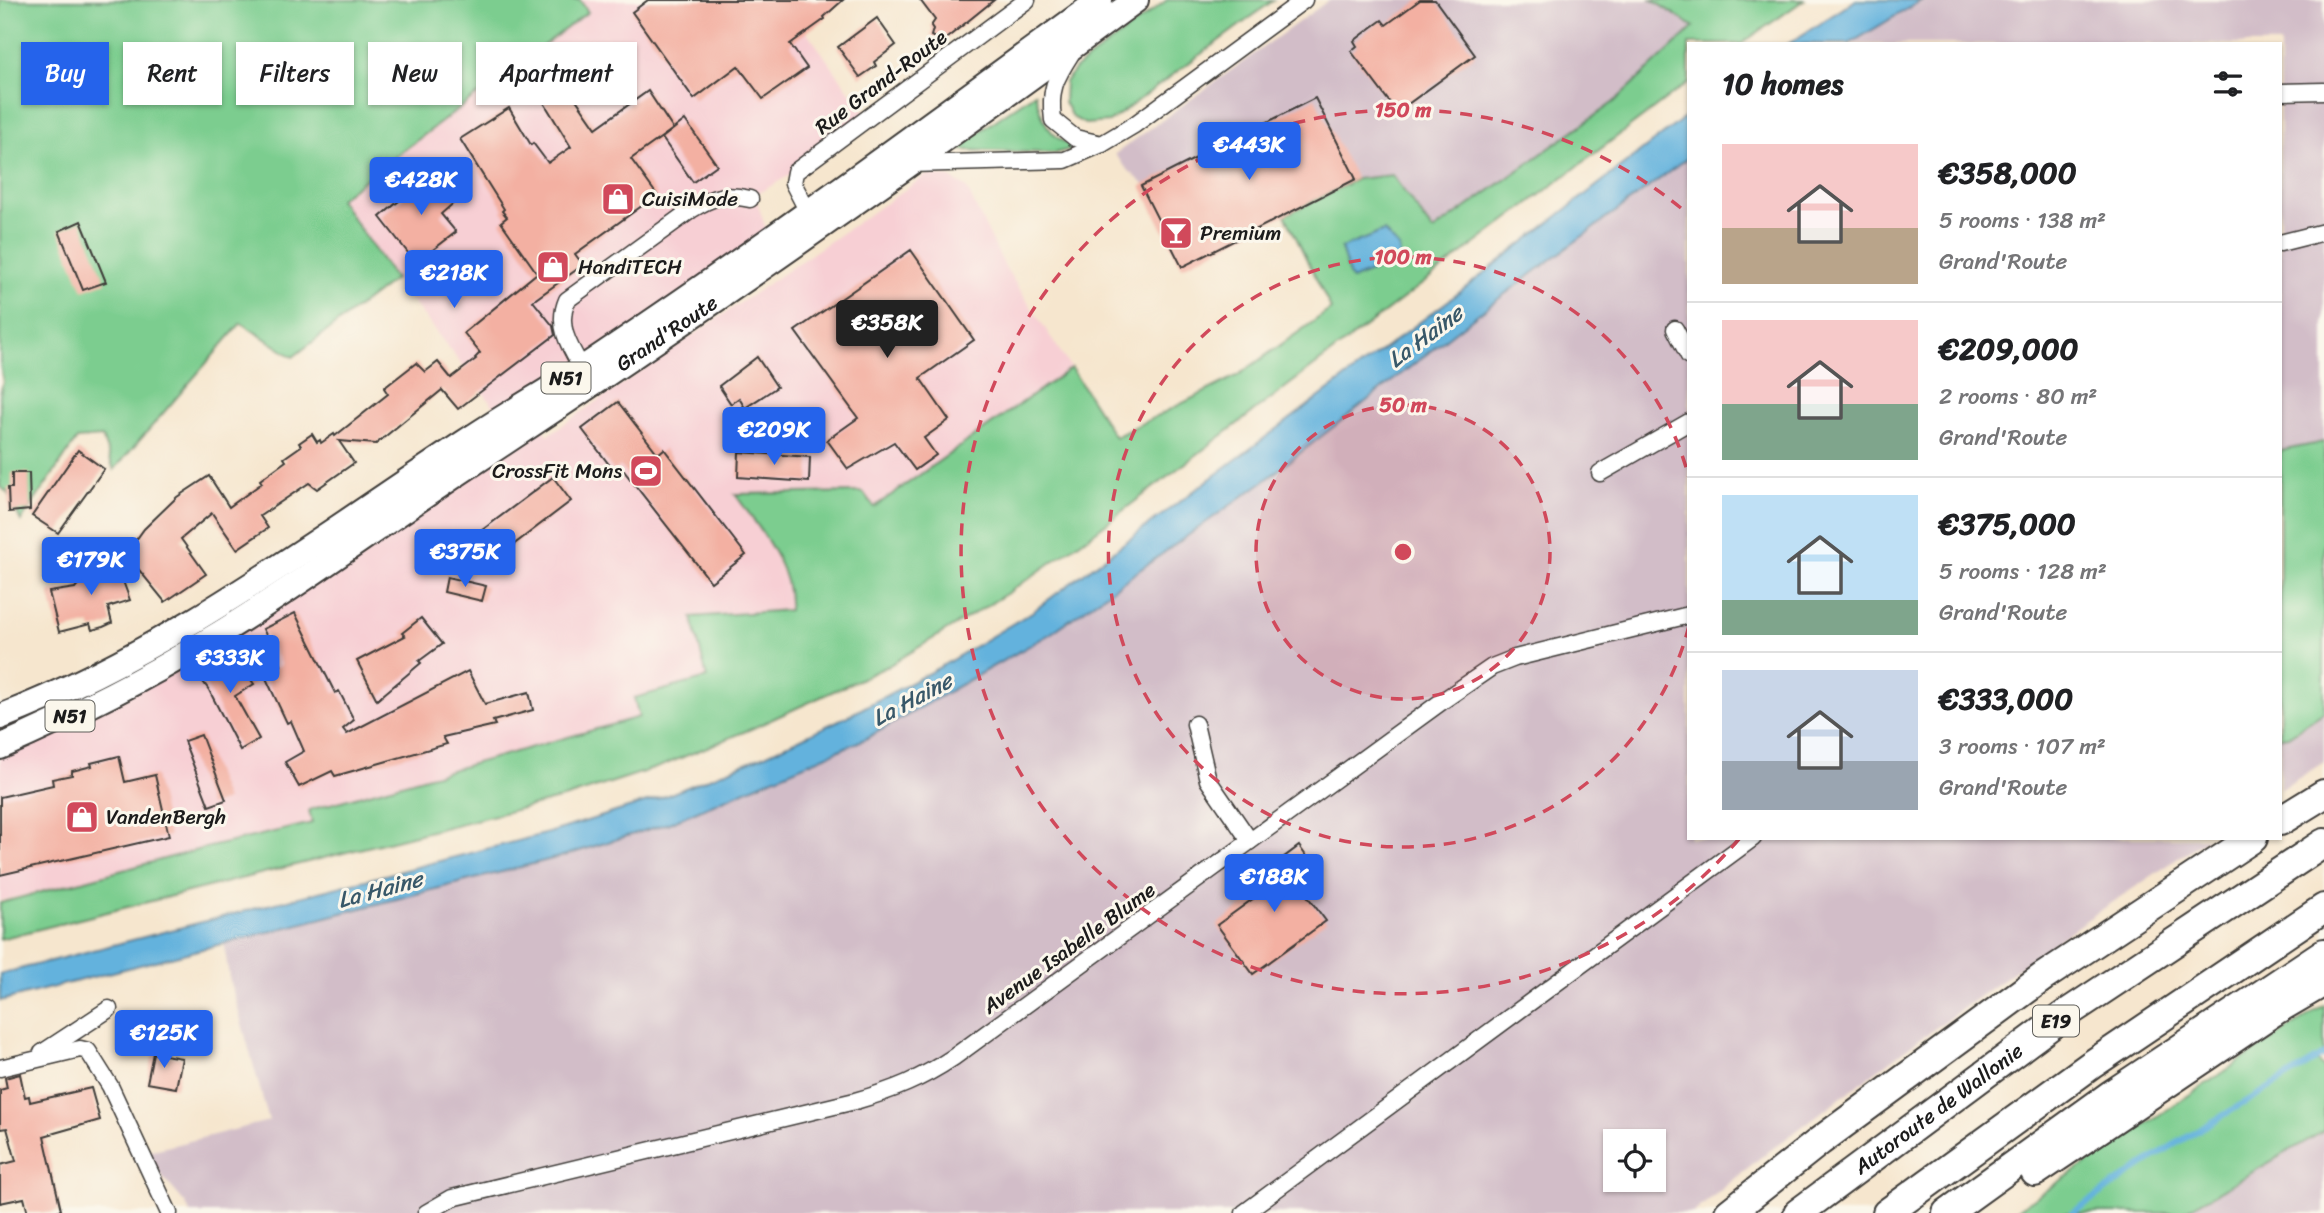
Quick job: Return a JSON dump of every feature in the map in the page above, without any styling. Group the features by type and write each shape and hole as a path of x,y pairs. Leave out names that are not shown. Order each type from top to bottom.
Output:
{"highway":[{"path":"2282,820 2324,794"},
{"path":"1729,1213 1821,1141 2043,977 2250,840"},
{"name":"Autoroute de Wallonie","path":"1798,1213 2066,1014 2324,843"},
{"name":"E19","path":"1887,1213 2091,1065 2324,908"},
{"path":"1947,1213 2112,1094 2324,953"},
{"path":"1975,1213 2276,1010 2324,982"}],"main road":[{"name":"Grand'Route","path":"0,717 75,684 191,623 272,572 468,439 582,368 808,212 1100,0"},
{"name":"Grand'Route","path":"0,747 91,706 217,635 538,421 908,164 1136,0"}],"street":[{"name":"Rue Grand-Route","path":"808,212 793,183 795,172 1027,0"},
{"path":"908,164 1065,160 1102,144 1134,125 1304,0"},
{"path":"1078,43 1055,78 1050,99 1054,120 1075,138 1102,144"},
{"path":"2282,92 2324,91"},
{"path":"582,368 566,340 561,313 567,300 710,199 730,195 750,199"},
{"path":"2282,242 2324,232"},
{"path":"1675,329 1687,352"},
{"path":"1600,473 1687,423"},
{"name":"Avenue Isabelle Blume","path":"426,1213 452,1198 855,1101 922,1078 1492,667 1515,658 1687,615"},
{"path":"1195,724 1208,779 1250,841"},
{"path":"1244,1213 1750,840"},
{"path":"31,1060 109,1009"},
{"path":"0,1068 80,1049 88,1051 110,1086 169,1213"}],"shaded area":[{"path":"580,0 784,0 869,118 795,172 755,195 769,239 503,418 395,279 339,199 476,96 476,105 637,105 637,42 548,42 588,12"},
{"path":"1329,0 1652,0 1695,27 1614,102 1433,232 1392,175 1357,179 1183,265 1144,184 1115,154"},
{"path":"1922,0 2324,0 2324,762 2282,789 2282,42 1852,42"},
{"path":"1687,158 1687,840 2205,840 2082,923 1906,1049 1760,1158 1693,1213 190,1213 186,1204 142,1153 269,1121 229,977 224,943 559,857 669,823 865,739 1050,634 1267,478 1474,317"},
{"path":"928,174 948,177 966,187 1005,267 1071,368 874,507 735,495 769,542 790,591 789,610 692,617 707,678 634,698 640,717 309,810 312,823 0,901 0,732 123,678 221,621 538,421 548,435"},
{"path":"2316,1060 2324,1069 2324,1213 2012,1213"}],"green space":[{"path":"0,0 580,0 588,12 548,42 476,42 476,96 339,199 395,279 293,357 241,323 114,470 102,437 77,439 21,521 7,492 0,487 0,395 3,382 0,362"},
{"path":"1167,0 1274,0 1109,122 1085,124 1072,117 1064,102 1065,82 1075,69"},
{"path":"1652,0 1804,0 1744,42 1687,42 1687,84 1096,531 1011,591 888,666 751,729 659,767 567,797 0,939 0,903 201,849 312,823 309,810 639,717 634,698 707,678 692,617 789,610 789,594 780,563 735,494 863,492 874,507 1071,368 1115,437 1237,376 1331,309 1285,215 1357,179 1392,175 1433,231 1614,102 1694,27"},
{"path":"1035,93 1047,126 1058,138 1074,148 1056,153 962,150 960,145"},
{"path":"2324,442 2324,712 2288,736 2282,737 2282,451"},
{"path":"2324,1005 2324,1055 2316,1060 2324,1069 2324,1131 2181,1213 2012,1213"}],"water":[{"path":"1856,0 1922,0 1852,42 1791,42"},
{"name":"La Haine","path":"1687,116 1687,158 1474,317 1267,479 1050,634 865,739 669,823 560,857 0,1001 0,974 552,832 663,797 765,755 850,715 940,667 1032,612 1456,295"},
{"path":"1384,231 1399,248 1400,256 1396,261 1352,280 1341,248"}],"building":[{"path":"648,0 843,0 824,17 825,19 790,44 807,68 763,99 738,66 694,99 632,12"},
{"path":"920,0 994,0 942,42 931,36 931,26 935,20"},
{"path":"1420,0 1435,0 1475,55 1397,112 1351,51 1357,46 1354,41 1371,28 1382,20 1386,25"},
{"path":"877,18 896,45 874,62 876,66 860,77 838,47"},
{"path":"648,91 673,129 631,159 657,195 575,254 583,265 533,301 553,326 555,335 458,409 442,390 376,444 339,441 354,463 317,489 309,483 260,516 268,528 237,549 212,513 181,539 206,574 165,602 126,554 144,529 177,497 209,476 229,507 262,483 260,480 286,461 284,458 312,434 317,442 320,440 321,443 334,434 335,436 388,394 384,388 416,363 425,372 438,362 451,378 480,353 464,333 537,273 501,222 507,217 502,211 504,209 460,139 509,108 531,145 533,143 548,163 571,147 545,105 580,105 596,128 628,105 637,105 637,99"},
{"path":"1315,98 1356,179 1182,267 1141,186"},
{"path":"685,120 717,165 693,182 662,138"},
{"path":"422,174 425,180 433,174 457,200 441,214 456,232 416,263 380,217 412,190 408,183"},
{"path":"81,221 106,282 83,290 59,231"},
{"path":"911,250 974,340 920,378 949,420 924,438 936,455 915,470 894,442 848,469 827,440 858,418 795,331"},
{"path":"757,357 777,387 745,408 739,398 731,404 719,386"},
{"path":"618,402 658,454 664,449 746,555 711,582 620,466 614,471 582,429"},
{"path":"78,450 104,469 58,533 32,516"},
{"path":"739,452 810,457 809,482 738,477"},
{"path":"12,473 29,473 30,510 9,512 8,488 12,488"},
{"path":"553,477 571,501 500,555 481,531"},
{"path":"111,549 130,600 108,607 112,623 92,630 90,624 59,632 49,592 75,588"},
{"path":"447,577 486,586 482,601 444,592"},
{"path":"295,613 335,693 339,691 354,720 343,729 347,734 468,671 485,704 529,692 533,710 493,721 495,725 443,737 447,744 335,776 332,771 299,787 285,762 304,751 291,721 287,723 264,674 281,665 263,629"},
{"path":"421,618 442,644 419,661 421,663 377,700 357,661 405,636 402,633"},
{"path":"227,646 254,684 235,696 259,739 240,750 209,690 196,672 220,655"},
{"path":"201,735 226,800 209,806 184,741"},
{"name":"VandenBergh","path":"119,756 125,782 155,775 169,836 0,875 0,797 53,785 52,779 72,775 72,771 92,766 91,763"},
{"path":"1299,846 1317,871 1299,885 1326,921 1253,974 1217,925 1265,890 1256,878"},
{"path":"153,1053 182,1058 176,1088 147,1083"},
{"path":"20,1074 25,1097 29,1096 30,1102 91,1088 100,1120 44,1136 61,1210 28,1213 24,1198 0,1203 0,1165 16,1161 7,1128 0,1129 0,1090 7,1088 5,1078"}],"waterway":[{"path":"2072,1213 2167,1149 2324,1055"}],"place":[{"name":"CuisiMode","path":"618,199"},
{"name":"Premium","path":"1176,233"},
{"name":"HandiTECH","path":"553,267"},
{"name":"CrossFit Mons","path":"646,471"},
{"name":"VandenBergh","path":"82,817"}]}
